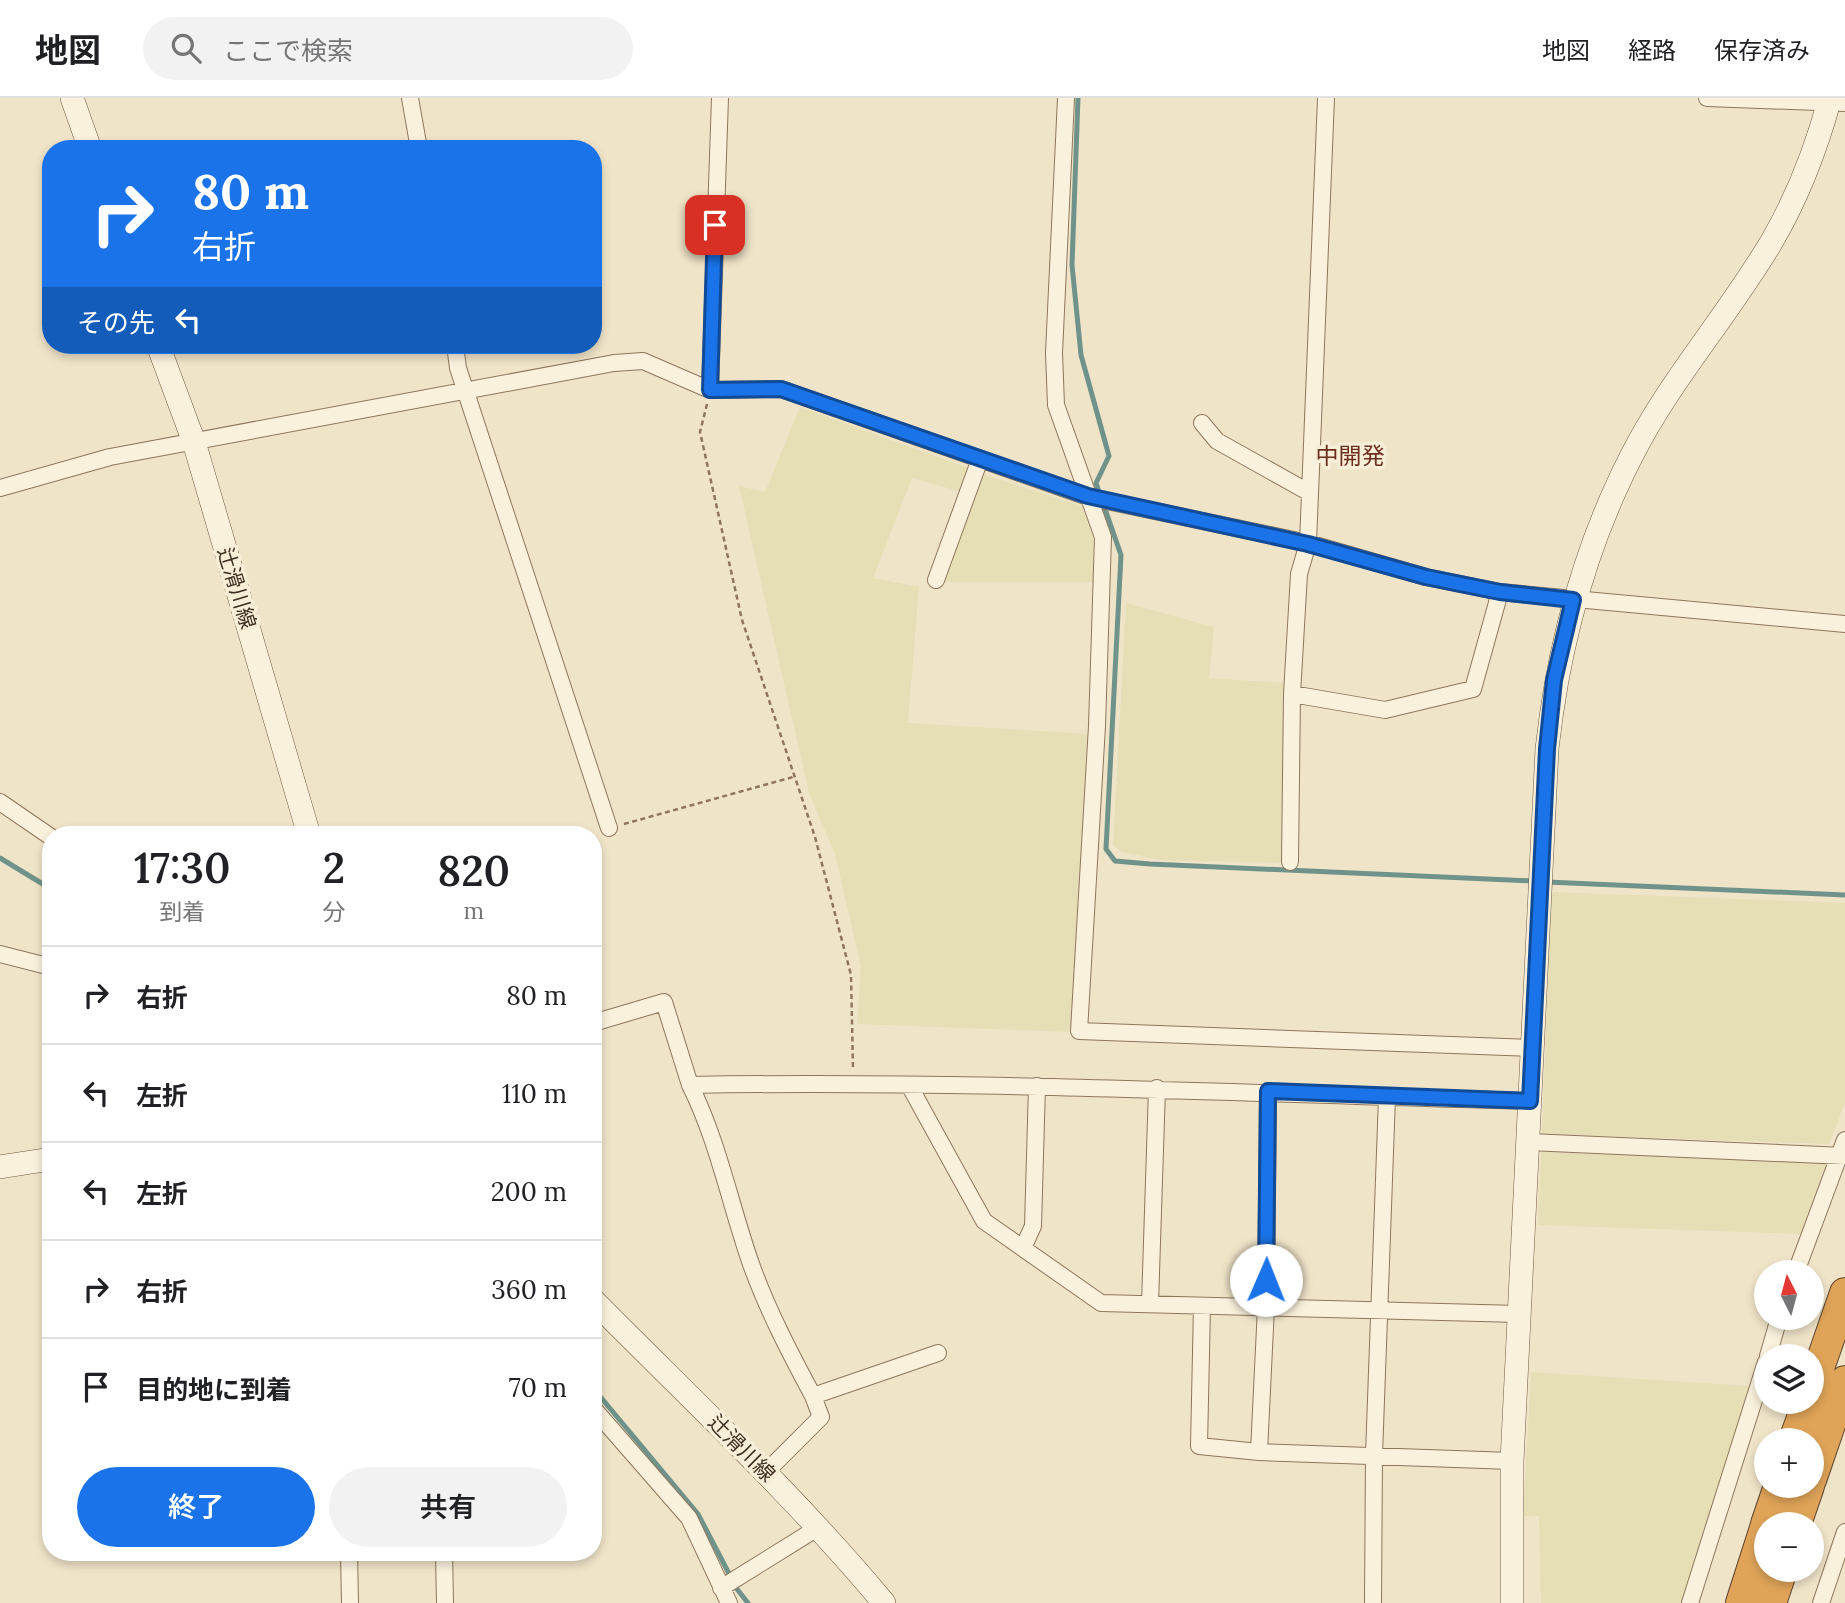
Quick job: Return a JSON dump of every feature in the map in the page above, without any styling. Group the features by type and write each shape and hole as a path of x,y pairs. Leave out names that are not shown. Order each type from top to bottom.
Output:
{"highway":[{"path":"1824,1354 1845,1293"},
{"path":"1824,1442 1845,1381"},
{"path":"1741,1603 1754,1562"},
{"path":"1771,1603 1778,1582"}],"street":[{"path":"72,98 87,140"},
{"path":"410,98 417,140"},
{"path":"710,390 720,98"},
{"path":"1066,98 1054,353 1056,405 1103,537 1097,726 1079,1031 1532,1048"},
{"path":"1290,862 1292,694 1299,574 1308,544 1326,98"},
{"path":"1512,1603 1512,1461 1547,749 1554,680 1573,600 1603,517 1640,439 1772,240 1835,101 1707,98"},
{"name":"辻滑川線","path":"161,354 194,442 306,826"},
{"path":"456,354 458,368 609,828"},
{"path":"0,488 110,457 614,363 643,362 710,390 781,389 1088,496 1308,544 1426,577 1500,592 1845,624"},
{"path":"1202,423 1217,441 1262,463 1310,494"},
{"path":"936,580 980,459"},
{"path":"1292,694 1385,710 1473,690 1500,592"},
{"path":"0,802 42,831"},
{"path":"0,954 42,965"},
{"path":"602,1020 664,1002 690,1084 703,1110 752,1265 786,1347 813,1396 821,1418 766,1472"},
{"path":"690,1084 853,1082 1157,1088 1530,1101"},
{"path":"909,1085 984,1221 1101,1303 1519,1314"},
{"path":"1023,1248 1033,1226 1037,1086"},
{"path":"1150,1304 1157,1088"},
{"path":"1259,1452 1266,1307 1268,1091"},
{"path":"1373,1603 1378,1310 1387,1097"},
{"path":"1801,1260 1842,1156 1845,1140"},
{"path":"1529,1142 1842,1156"},
{"path":"0,1167 42,1160"},
{"path":"1202,1306 1199,1446 1259,1452 1512,1461"},
{"name":"辻滑川線","path":"602,1309 819,1527 884,1603"},
{"path":"813,1396 938,1353"},
{"path":"1690,1603 1754,1400"},
{"path":"602,1418 689,1518 729,1603"},
{"path":"721,1588 819,1527"},
{"path":"1821,1603 1845,1532"},
{"path":"349,1561 350,1603"},
{"path":"444,1561 445,1603"}],"path":[{"path":"710,390 700,432 742,620 815,837 851,975 853,1082"},
{"path":"609,828 793,777"}],"shaded area":[{"path":"800,407 971,469 962,492 912,478 873,578 919,587 908,723 1091,734 1071,1032 857,1024 861,967 835,854 809,793 739,486 765,492"},
{"path":"983,474 1082,506 1097,550 1096,582 943,582"},
{"path":"1126,603 1214,627 1209,678 1285,683 1283,863 1161,860 1122,852 1113,845"},
{"path":"1551,892 1845,903 1845,1103 1829,1144 1542,1134"},
{"path":"1541,1152 1827,1161 1800,1234 1538,1225"},
{"path":"1531,1372 1750,1386 1681,1603 1541,1603 1539,1516 1523,1516"}],"waterway":[{"path":"1078,98 1072,265 1081,355 1109,456 1096,483 1121,555 1106,849 1115,861 1150,864 1534,881"},
{"path":"0,858 42,884"},
{"path":"1547,882 1845,895"},
{"path":"602,1399 698,1514 737,1589 748,1603"}],"district":[{"name":"中開発","path":"1350,455"}],"route":[{"path":"715,225 710,390 781,389 1088,496 1308,544 1426,577 1500,592 1573,600 1554,680 1547,749 1530,1101 1268,1091 1266,1280"}]}
